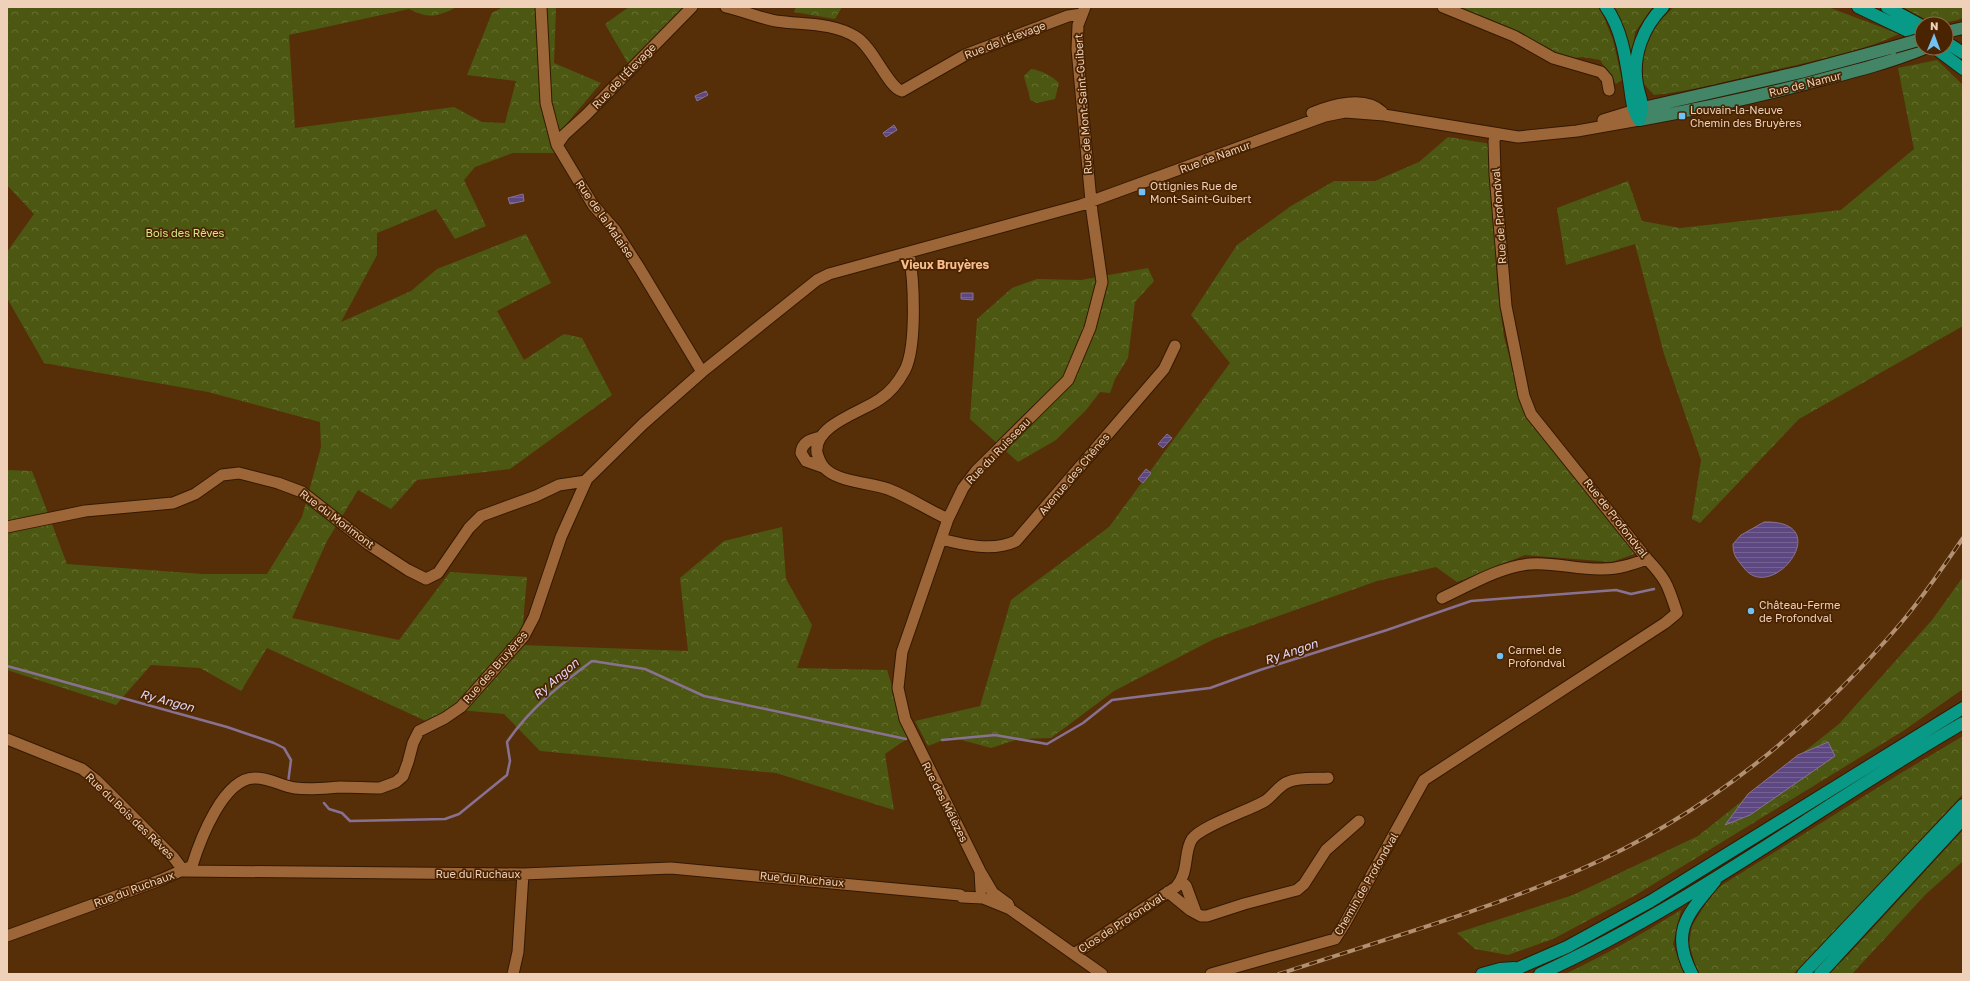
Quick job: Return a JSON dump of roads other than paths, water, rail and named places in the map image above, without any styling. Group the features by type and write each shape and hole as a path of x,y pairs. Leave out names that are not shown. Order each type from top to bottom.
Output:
{"highway":[{"path":"1606,7 1618,28 1639,113"},
{"path":"1639,113 1636,60 1644,35 1663,7"},
{"path":"1858,7 1914,34"},
{"path":"1887,7 1914,22"},
{"path":"1954,47 1963,53"},
{"path":"1946,56 1963,69"},
{"path":"1938,723 1963,700"},
{"path":"1505,974 1567,948 1651,901 1963,708"},
{"path":"1540,974 1616,936 1720,874 1963,723"},
{"path":"1803,974 1963,805"},
{"path":"1820,974 1963,819"},
{"path":"1692,974 1686,963 1682,947 1683,930 1688,915 1720,874"},
{"path":"1482,974 1500,969 1521,968"}],"main road":[{"name":"Rue de Namur","path":"1639,113 1801,72 1914,41"},
{"name":"Rue de Namur","path":"1639,113 1759,96 1914,52"}],"street":[{"name":"Rue de la Malaise","path":"541,7 546,103 557,145 593,205 615,230 640,269 702,372"},
{"name":"Rue de l'Élevage","path":"557,145 564,135 586,115 692,7"},
{"name":"Rue de l'Élevage","path":"726,7 772,20 828,26 850,33 866,44 894,87 902,92 970,53 1083,11"},
{"path":"1443,7 1514,36 1553,58 1601,72 1607,79 1609,90"},
{"name":"Rue de Mont-Saint-Guibert","path":"1083,11 1077,34 1077,49 1091,202"},
{"name":"Rue de Namur","path":"586,481 643,424 702,372 820,278 1091,202 1325,116 1345,112 1384,115 1518,137 1564,132 1639,113"},
{"name":"Rue de Profondval","path":"1424,780 1665,623 1677,613 1668,583 1531,414 1524,396 1509,325 1504,286 1495,174 1494,141 1496,134"},
{"name":"Rue du Ruisseau","path":"910,733 899,697 899,663 948,519 962,488 976,471 1068,380 1090,328 1102,282 1091,202"},
{"path":"909,253 913,334 912,347 906,369 887,394 830,427 820,437 806,442 802,446 801,453 806,461 823,467 837,476 888,489 948,519"},
{"name":"Avenue des Chênes","path":"941,539 957,543 995,547 1016,541 1164,369 1175,346"},
{"path":"820,437 817,451 823,467"},
{"name":"Rue du Morimont","path":"7,527 85,511 173,503 195,494 222,475 238,473 278,483 302,492 368,544 408,570 426,579 438,573 468,528 481,516 536,496 559,485 586,481"},
{"name":"Rue des Bruyères","path":"183,870 192,866 204,833 227,794 234,785 243,780 260,778 305,790 380,788 386,787 400,779 406,769 417,734 423,728 445,718 461,707 524,636 534,617 561,537 586,481"},
{"path":"1442,598 1500,571 1517,566 1545,564 1603,569 1620,568 1647,559"},
{"name":"Rue des Mélèzes","path":"910,733 980,871 986,893 1008,904 1010,909 1102,974"},
{"name":"Rue du Bois des Rêves","path":"7,739 82,769 96,780 174,858 183,870"},
{"path":"1328,778 1289,782 1265,801 1225,818 1197,834 1192,839 1181,881 1186,886 1196,913 1201,916 1207,916 1251,902 1297,890 1304,884 1326,850 1359,821"},
{"name":"Chemin de Profondval","path":"1211,974 1334,939 1344,925 1424,780"},
{"name":"Rue du Ruchaux","path":"7,936 183,870 523,874 671,868 960,895 986,893"},
{"path":"513,974 518,952 523,874"},
{"name":"Clos de Profondval","path":"1074,954 1168,892 1181,881"},
{"name":"Clos de Profondval","path":"1168,892 1196,913"}],"waterway":[{"name":"Ry Angon","path":"942,740 995,735 1047,744 1083,723 1112,700 1210,688 1260,670 1387,630 1471,601 1616,590 1631,594 1654,589"},
{"name":"Ry Angon","path":"324,803 329,809 342,813 350,821 445,819 459,814 507,775 510,761 507,742 525,718 557,688 592,661 645,669 704,696 906,739"},
{"name":"Ry Angon","path":"7,666 227,727 274,743 284,748 291,760 288,783"}],"railway":[{"path":"1279,974 1468,913 1542,885 1579,870 1625,848 1670,823 1713,795 1754,765 1794,732 1832,697 1901,623 1963,538"}],"place":[{"name":"Louvain-la-Neuve Chemin des Bruyères","path":"1682,116"},
{"name":"Ottignies Rue de Mont-Saint-Guibert","path":"1142,192"},
{"name":"Château-Ferme de Profondval","path":"1751,611"},
{"name":"Carmel de Profondval","path":"1500,656"}],"district":[{"name":"Vieux Bruyères","path":"945,265"}],"park label":[{"name":"Bois des Rêves","path":"185,233"}]}
